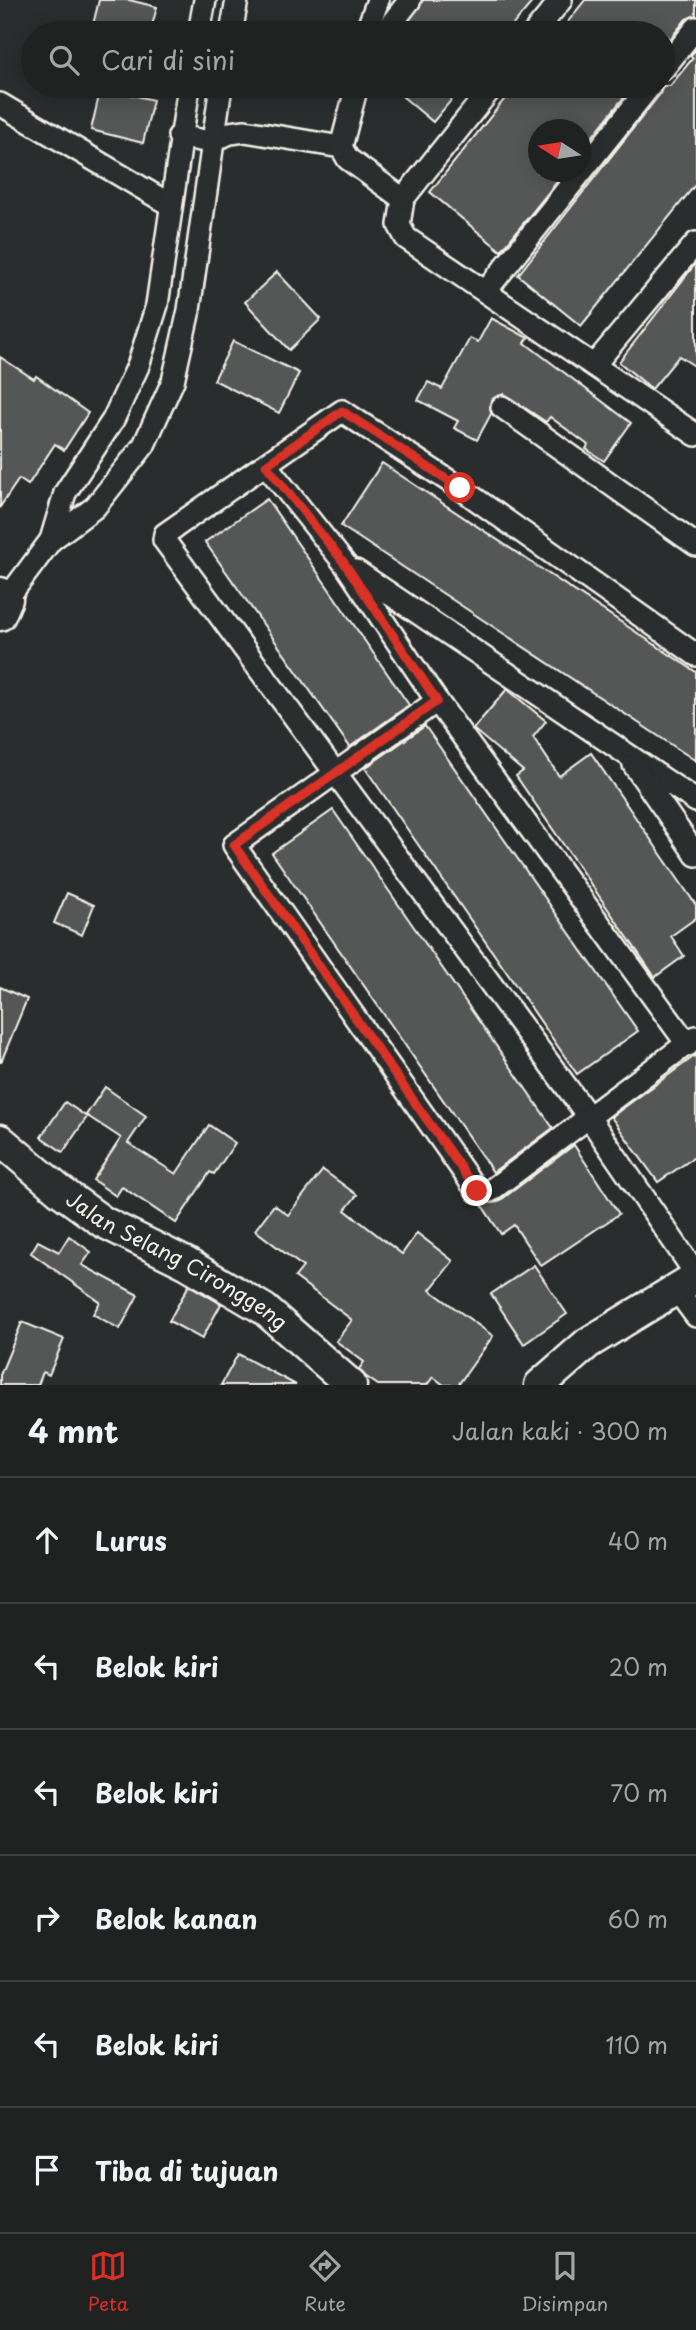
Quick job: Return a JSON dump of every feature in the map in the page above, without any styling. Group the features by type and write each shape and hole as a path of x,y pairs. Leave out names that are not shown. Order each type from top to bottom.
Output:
{"street":[{"path":"201,21 205,0"},
{"path":"233,21 237,0"},
{"path":"370,21 378,0"},
{"path":"393,21 410,0"},
{"path":"544,21 561,0"},
{"path":"675,54 696,28"},
{"path":"51,540 65,493 113,420 138,366 156,305 187,98"},
{"path":"2,602 51,540 95,507 144,445 173,381 187,317 219,98"},
{"path":"354,98 341,147 348,159 403,199"},
{"path":"483,98 403,199 398,225 406,238 696,435"},
{"path":"486,291 640,98"},
{"path":"0,104 169,204"},
{"path":"179,136 211,142 230,133 246,131 341,147"},
{"path":"595,364 696,243"},
{"path":"156,305 187,317"},
{"path":"502,407 696,545"},
{"path":"696,655 460,488 344,412 339,412 165,534 164,540 588,1116 689,1280 696,1316"},
{"path":"266,465 345,564 437,701 692,1041 489,1191 477,1191 234,845 437,701"},
{"path":"345,564 696,801"},
{"path":"626,754 696,855"},
{"name":"Jalan Selang Cironggeng","path":"0,1140 59,1190 103,1222 186,1263 264,1309 351,1385"},
{"path":"540,1385 588,1343 689,1280"}],"building":[{"path":"99,0 129,0 157,7 153,21 94,21"},
{"path":"423,0 534,0 516,21 409,21"},
{"path":"585,0 696,0 696,15 686,19 675,33 675,21 568,21"},
{"path":"696,49 696,184 581,326 518,275 657,98 675,98 675,80 693,58 690,56"},
{"path":"98,98 153,100 143,143 91,130"},
{"path":"404,98 453,98 433,122"},
{"path":"505,98 623,98 591,138 591,119 528,119 528,182 557,182 501,251 430,192"},
{"path":"696,263 696,367 679,356 652,389 619,362"},
{"path":"277,272 321,319 289,350 245,302"},
{"path":"491,318 528,338 525,343 631,423 604,461 586,449 588,445 550,417 546,422 504,394 491,400 491,414 477,440 454,428 458,421 418,400 428,382 442,389 470,338 478,342"},
{"path":"233,341 299,373 279,413 214,380"},
{"path":"0,357 34,379 36,376 88,413 64,450 55,444 28,485 19,479 0,507"},
{"path":"382,463 696,672 696,761 341,526"},
{"path":"267,499 409,705 350,747 205,542"},
{"path":"507,689 546,721 533,737 559,776 591,753 696,905 696,918 671,936 684,956 655,977 516,776 523,771 473,729"},
{"path":"425,726 638,1031 577,1074 365,768"},
{"path":"333,810 553,1128 493,1172 272,853"},
{"path":"67,893 94,905 82,935 54,923"},
{"path":"0,987 27,999 1,1062 0,1062"},
{"path":"696,1055 696,1156 658,1182 611,1117"},
{"path":"105,1087 146,1116 128,1143 176,1174 209,1125 235,1143 214,1174 210,1172 176,1223 122,1187 116,1196 93,1180 121,1138 86,1115"},
{"path":"65,1102 87,1117 63,1152 41,1137"},
{"path":"574,1145 619,1214 541,1266 514,1225 501,1234 481,1204 498,1202"},
{"path":"323,1170 357,1195 345,1210 402,1254 417,1233 453,1261 430,1290 493,1336 458,1385 444,1385 433,1377 427,1385 378,1385 365,1376 359,1369 364,1362 336,1341 352,1320 295,1277 303,1267 255,1230 274,1205 288,1215"},
{"path":"69,1236 91,1252 82,1265 138,1295 120,1329 93,1314 100,1302 31,1253 38,1241 59,1252"},
{"path":"534,1265 567,1314 524,1344 491,1294"},
{"path":"189,1285 221,1304 202,1339 169,1321"},
{"path":"22,1322 64,1339 49,1375 43,1372 38,1385 0,1385 0,1375"},
{"path":"238,1354 296,1385 221,1385"}],"route":[{"path":"460,488 342,411 266,465 345,564 437,701 234,845 477,1191"}]}
